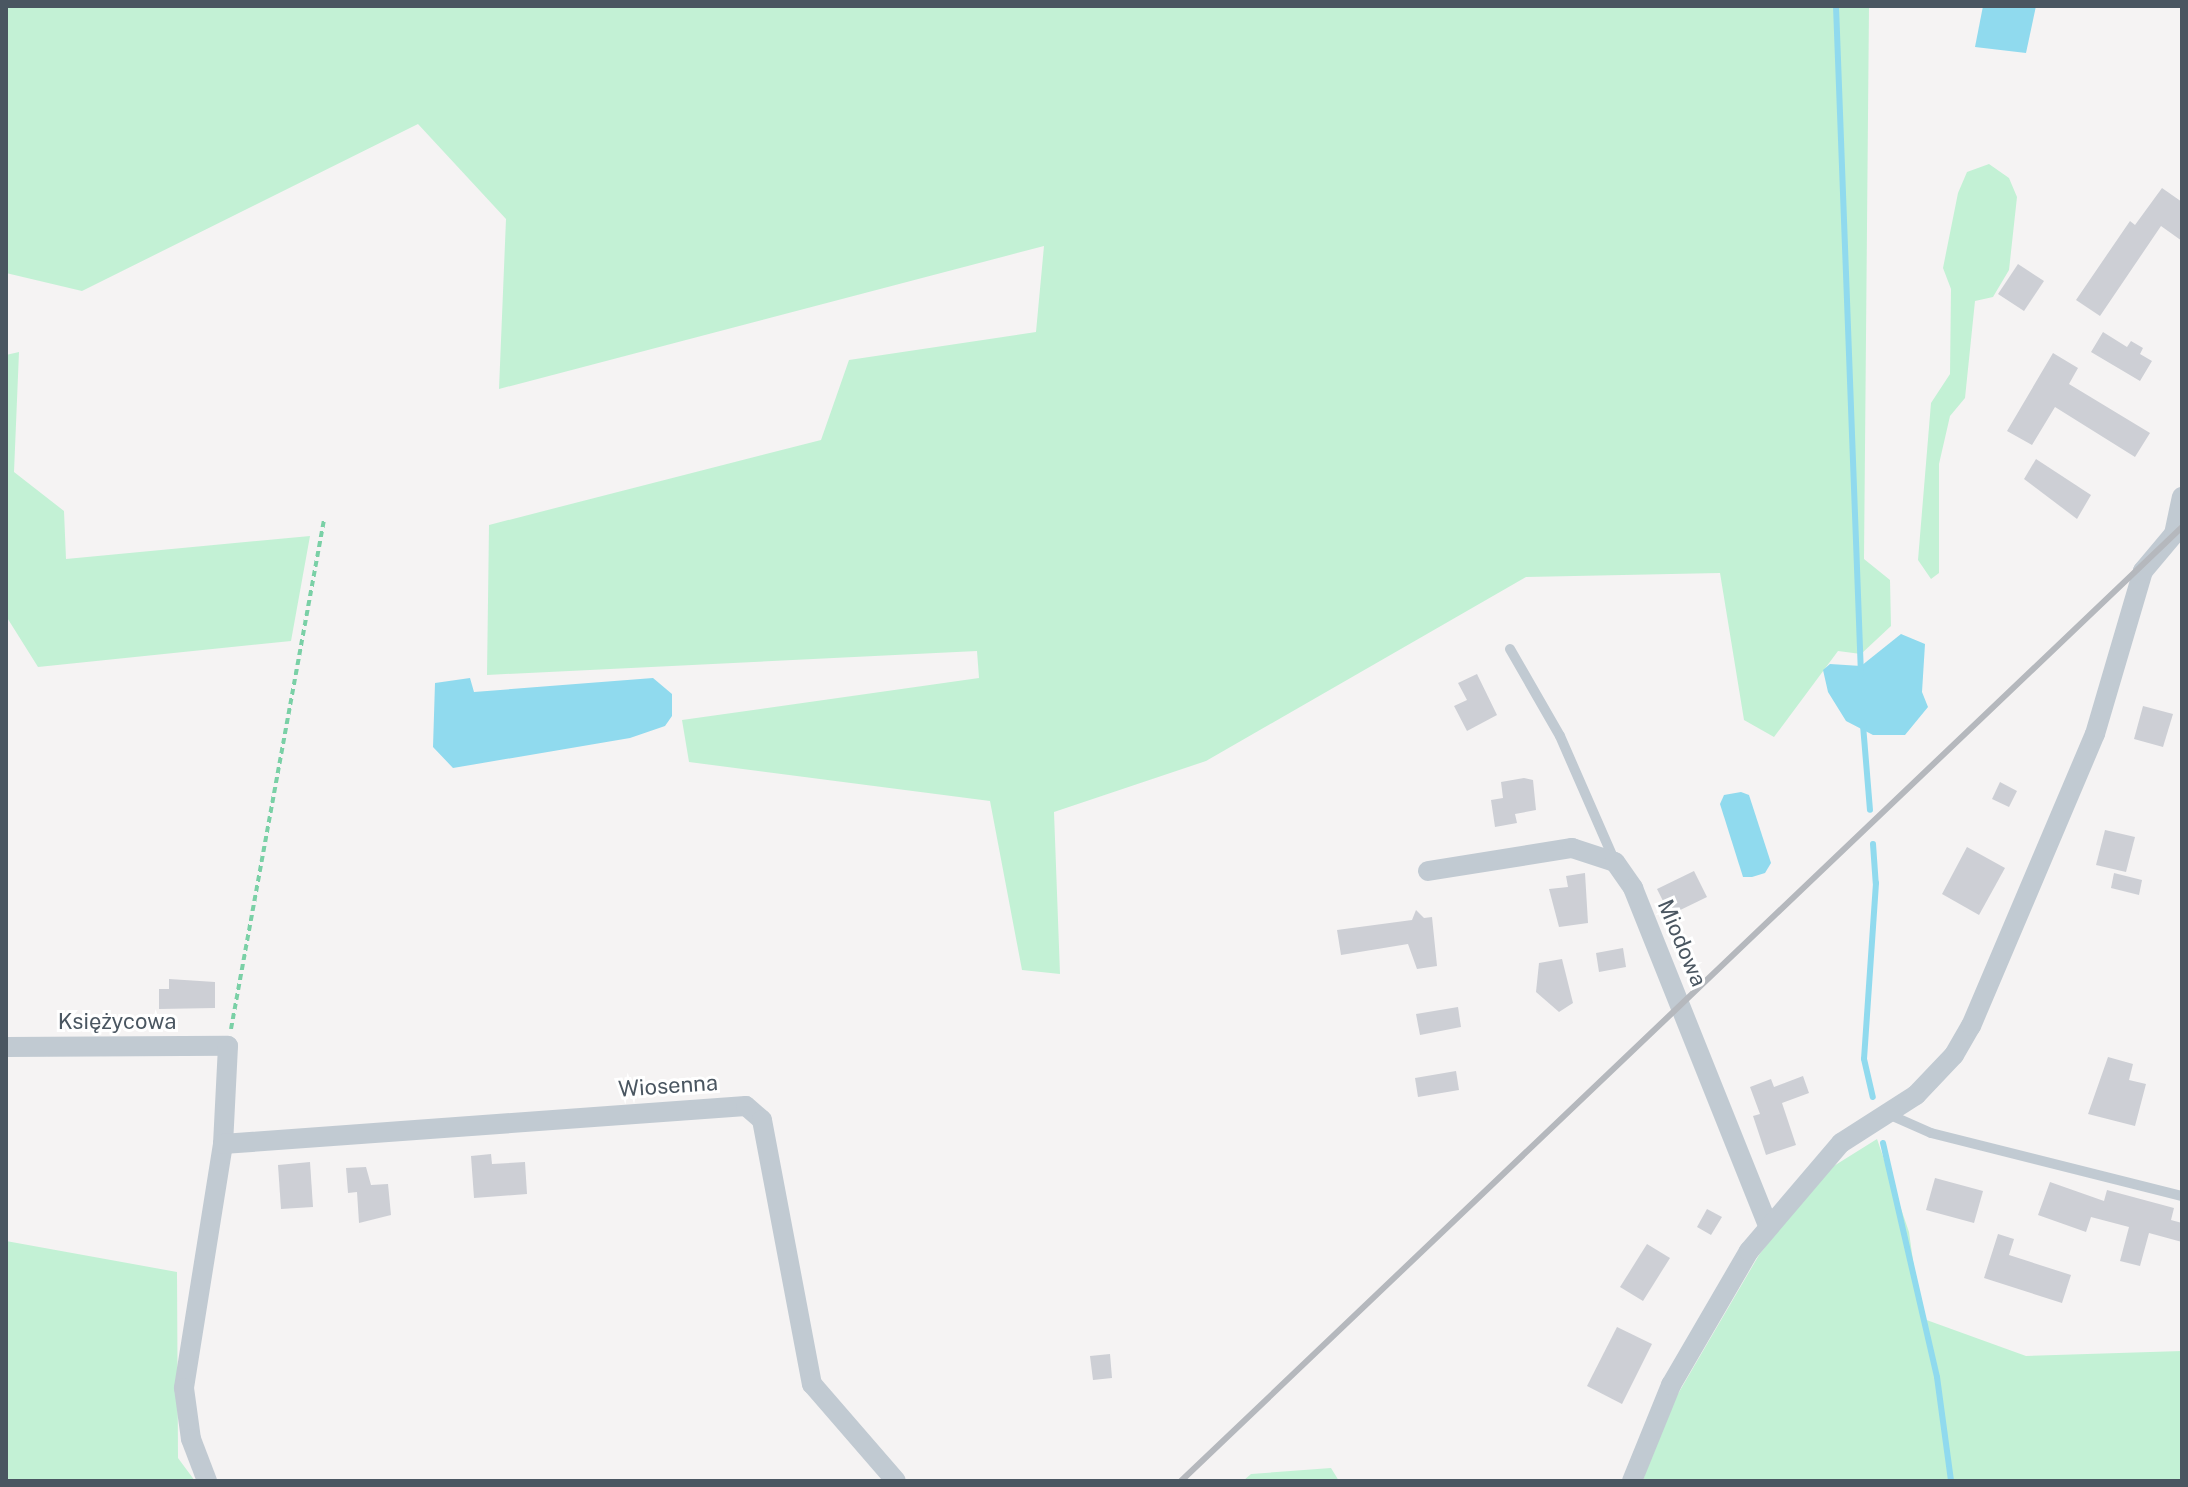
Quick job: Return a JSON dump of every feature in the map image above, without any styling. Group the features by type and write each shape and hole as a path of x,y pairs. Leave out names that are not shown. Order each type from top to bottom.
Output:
{"street":[{"path":"1632,1481 1671,1385 1768,1225 1841,1143 1916,1095 1954,1055 1971,1026 2095,734 2143,571 2174,534 2182,497"},
{"path":"1428,871 1572,848 1615,862"},
{"name":"Miodowa","path":"1615,862 1633,888 1768,1225"},
{"path":"207,1481 191,1439 184,1388 223,1144 228,1046"},
{"name":"Księżycowa","path":"6,1047 228,1046"},
{"name":"Wiosenna","path":"223,1144 746,1106 762,1120 812,1384 896,1481"}],"lane":[{"path":"1510,649 1560,736 1615,862"},
{"path":"1888,1114 1931,1133 2182,1196"}],"path":[{"path":"228,1046 324,520"}],"green space":[{"path":"6,6 1869,6 1864,559 1890,580 1891,626 1861,654 1838,651 1774,737 1744,720 1720,573 1526,577 1206,761 1054,812 1060,974 1022,970 990,801 689,762 682,720 979,678 977,651 487,675 489,525 821,440 849,360 1036,332 1044,246 499,389 506,219 418,124 82,291 6,273"},
{"path":"1989,164 2009,178 2017,197 2009,270 1993,297 1975,301 1965,398 1950,416 1939,464 1939,573 1931,579 1918,560 1931,403 1950,374 1951,289 1943,268 1958,193 1967,172"},
{"path":"19,352 14,472 64,511 66,559 310,536 291,641 38,667 6,616 6,355"},
{"path":"1877,1139 1909,1232 1921,1318 2026,1356 2182,1351 2182,1481 1643,1481 1658,1428 1759,1255 1821,1174"},
{"path":"6,1241 177,1272 178,1458 195,1481 6,1481"},
{"path":"1331,1468 1339,1481 1243,1481 1251,1474"}],"water":[{"path":"1983,6 2036,6 2026,53 1975,47"},
{"path":"1901,634 1925,644 1922,692 1928,707 1905,735 1873,735 1846,721 1828,692 1823,670 1830,664 1861,666"},
{"path":"470,678 474,692 653,678 672,694 672,716 665,726 630,738 453,768 433,747 435,683"},
{"path":"1741,792 1749,795 1771,863 1765,873 1752,877 1743,877 1720,804 1724,795"}],"building":[{"path":"2162,188 2182,202 2182,241 2161,226 2100,316 2076,300 2130,221 2135,225"},
{"path":"2018,264 2044,281 2024,311 1998,294"},
{"path":"2103,332 2127,347 2131,341 2143,348 2140,354 2152,361 2140,381 2091,352"},
{"path":"2053,353 2078,368 2069,384 2150,433 2135,457 2055,407 2032,445 2007,431"},
{"path":"2036,459 2091,495 2077,519 2024,479"},
{"path":"1477,674 1497,715 1467,731 1454,706 1467,700 1458,683"},
{"path":"2143,706 2173,714 2163,747 2134,739"},
{"path":"1524,778 1533,780 1536,810 1515,814 1517,823 1495,827 1491,800 1503,798 1501,782"},
{"path":"2000,782 2017,791 2009,807 1992,799"},
{"path":"2105,830 2135,837 2126,872 2096,865"},
{"path":"1967,847 2005,868 1979,915 1942,894"},
{"path":"1694,871 1707,897 1670,915 1657,889"},
{"path":"1585,873 1588,923 1559,927 1549,889 1568,887 1566,876"},
{"path":"2114,873 2142,880 2139,895 2111,888"},
{"path":"1416,910 1424,918 1432,917 1437,966 1417,969 1408,944 1341,955 1337,930 1412,920"},
{"path":"1623,948 1626,967 1599,972 1596,953"},
{"path":"1562,959 1573,1003 1559,1012 1536,992 1539,963"},
{"path":"169,979 215,982 215,1008 159,1009 159,989 169,989"},
{"path":"1458,1007 1461,1027 1420,1035 1416,1014"},
{"path":"2108,1057 2133,1064 2129,1080 2146,1084 2135,1126 2088,1114"},
{"path":"1456,1071 1459,1090 1418,1097 1415,1078"},
{"path":"1803,1076 1809,1093 1782,1103 1796,1145 1766,1155 1753,1116 1760,1114 1750,1087 1771,1079 1774,1087"},
{"path":"491,1154 492,1164 525,1162 527,1194 474,1198 471,1156"},
{"path":"310,1162 313,1207 281,1209 278,1165"},
{"path":"366,1167 371,1185 388,1184 391,1215 359,1223 357,1192 348,1193 346,1168"},
{"path":"1935,1178 1983,1191 1974,1223 1926,1210"},
{"path":"2050,1182 2104,1201 2107,1190 2174,1208 2171,1220 2182,1223 2182,1242 2149,1233 2140,1266 2120,1261 2129,1227 2091,1217 2086,1232 2038,1215"},
{"path":"1707,1209 1722,1217 1711,1235 1697,1227"},
{"path":"1998,1234 2014,1239 2009,1255 2071,1275 2062,1303 1984,1278"},
{"path":"1647,1244 1670,1258 1643,1301 1620,1287"},
{"path":"1617,1327 1652,1344 1622,1404 1587,1386"},
{"path":"1110,1354 1112,1378 1093,1380 1090,1356"}],"waterway":[{"path":"1836,6 1861,674"},
{"path":"1863,725 1870,810"},
{"path":"1873,844 1876,883 1864,1059 1873,1097"},
{"path":"1883,1143 1937,1377 1951,1481"}],"railway":[{"path":"1181,1481 2182,527"}]}
